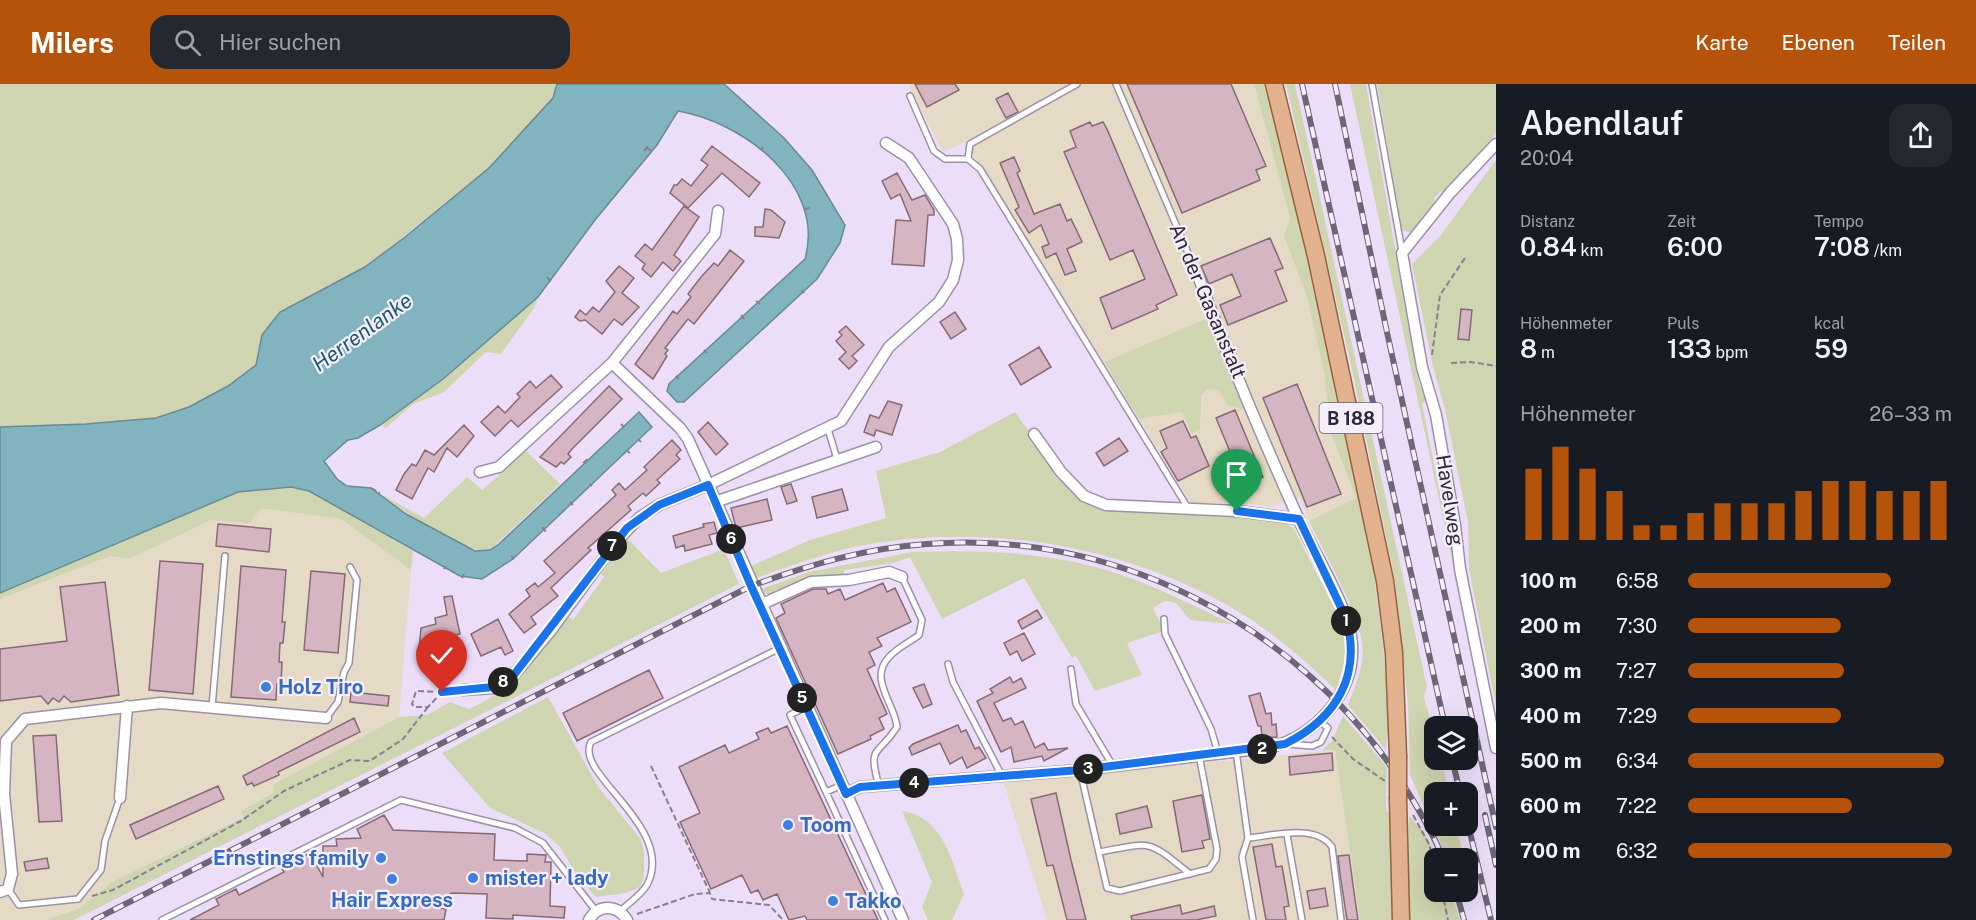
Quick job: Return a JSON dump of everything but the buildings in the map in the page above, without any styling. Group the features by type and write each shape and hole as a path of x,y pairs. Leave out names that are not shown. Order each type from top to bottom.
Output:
{"main road":[{"name":"B 188","path":"1274,84 1316,256 1385,581 1394,653 1401,920"}],"street":[{"path":"463,690 493,687 513,676 627,528 659,505 708,485 771,453 828,429 847,415 889,347 939,302 952,280 958,260 957,238 945,209 909,158 886,143"},
{"path":"1402,253 1450,194 1496,144"},
{"path":"480,472 499,467 612,363 715,234 718,212"},
{"name":"Havelweg","path":"1402,253 1422,367 1436,415 1455,525 1460,569 1496,748"},
{"name":"An der Gasanstalt","path":"1200,281 1299,519 1346,618 1350,634 1350,671 1336,699 1319,721 1285,744"},
{"path":"612,363 680,428 708,485 903,920"},
{"path":"1034,434 1061,472 1084,496 1106,506 1237,511 1299,519"},
{"path":"715,502 876,447"},
{"path":"760,605 811,582 849,580 889,572 902,577"},
{"path":"4,891 12,874 4,794 6,741 25,719 127,705 161,703 326,718"},
{"path":"120,798 127,705"},
{"path":"844,789 1080,770 1285,744"},
{"path":"592,916 608,907 624,916"}],"lane":[{"path":"968,159 970,144 1077,84"},
{"name":"An der Gasanstalt","path":"1116,84 1200,281"},
{"name":"Havelweg","path":"1372,84 1402,253"},
{"path":"910,96 934,151 945,159 968,159 980,169 1188,510"},
{"path":"828,429 837,459"},
{"path":"212,708 225,556"},
{"path":"326,718 338,702 344,672 350,663 357,580 350,567"},
{"path":"879,786 873,763 874,753 897,728 881,684 882,671 888,657 919,635 922,620 902,577"},
{"path":"1164,619 1165,634 1211,729 1218,753"},
{"path":"624,916 650,878 651,852 645,832 596,768 589,752 591,742 780,648"},
{"path":"948,664 952,682 1003,777"},
{"path":"1071,669 1076,704 1113,766"},
{"path":"806,707 790,715 885,920"},
{"path":"1285,744 1312,746 1321,742 1328,728 1319,721"},
{"path":"1236,751 1248,838 1242,857 1253,920"},
{"path":"1080,770 1107,888 1119,891 1209,869 1216,859 1217,849 1199,755"},
{"path":"826,792 844,789"},
{"path":"4,891 19,905 78,900 101,870 105,842 120,798"},
{"path":"162,920 401,800 515,828 543,843 592,916"},
{"path":"1248,838 1313,833 1323,836 1332,847 1341,920"},
{"path":"1287,835 1302,920"},
{"path":"1099,852 1146,843 1160,849 1190,874"}],"path":[{"path":"644,151 648,146 653,152"},
{"path":"804,209 810,208"},
{"path":"1431,356 1440,295 1465,258"},
{"path":"547,277 551,282"},
{"path":"756,301 760,304"},
{"path":"741,315 744,319"},
{"path":"1452,363 1471,362 1496,366"},
{"path":"676,376 679,379"},
{"path":"583,463 589,458"},
{"path":"371,488 380,493"},
{"path":"570,502 573,505"},
{"path":"542,528 546,532"},
{"path":"511,555 514,560"},
{"path":"428,707 416,707 412,704 416,691 463,690"},
{"path":"78,900 113,890 241,821 284,791 350,760 370,761 403,739 442,692"},
{"path":"651,766 712,899 768,905 783,920"},
{"path":"624,916 695,894 710,893"},
{"path":"1444,902 1448,920"}],"shaded area":[{"path":"0,84 557,84 553,98 489,168 365,267 310,296 258,349 256,365 228,386 189,407 156,418 86,424 0,427"},
{"path":"908,84 1254,84 1290,218 1284,236 1307,297 1324,372 1331,434 1356,499 1309,521 1299,498 1272,507 1238,503 1191,503 1139,419 1182,412 1192,433 1200,429 1203,393 1216,389 1222,392 1206,320 1104,362 965,142 943,153"},
{"path":"1254,84 1266,84 1315,290 1370,543 1384,654 1389,719 1386,750 1348,705 1361,667 1362,643 1354,615 1309,521 1356,498 1331,434 1324,372 1307,297 1284,236 1290,218"},
{"path":"1286,84 1295,84 1427,687 1424,697 1429,716 1424,716 1424,770 1444,770 1447,782 1424,782 1424,806 1410,775 1408,703 1395,581 1351,365"},
{"path":"1350,84 1366,84 1419,383 1426,401 1422,404 1473,658"},
{"path":"1377,84 1496,84 1496,134 1443,193 1440,192 1434,198 1436,203 1411,233 1402,230"},
{"path":"1496,160 1496,706 1469,569 1468,523 1412,264 1440,236"},
{"path":"538,297 534,308 501,354 486,352 444,392 413,404 386,428 381,425 443,379"},
{"path":"1206,319 1244,409 1227,405 1221,393 1211,390 1202,394 1200,429 1192,434 1182,412 1139,419 1104,362"},
{"path":"1015,412 1062,478 1105,509 1237,515 1283,521 1294,529 1342,623 1346,657 1336,690 1285,645 1258,624 1229,606 1187,585 1143,568 1098,554 1052,544 958,537 911,539 850,548 756,578 751,566 810,540 886,518 876,471 940,452"},
{"path":"526,451 560,484 490,550 480,550 451,539 419,521 383,495 424,518 467,477 482,490"},
{"path":"286,477 413,551 411,570 341,519 261,508 250,523 212,520 129,559 110,556 0,599 0,593 238,492 262,490"},
{"path":"261,507 341,519 411,570 399,717 274,784 273,793 241,811 243,816 110,883 80,908 46,920 0,920 0,599 110,556 129,559 213,520 250,523"},
{"path":"627,538 661,573 724,549 739,584 74,920 46,920 80,908 110,883 243,817 241,811 273,793 274,784 399,717 427,715 450,702 469,709 485,701 524,669 568,616 573,620 604,577 599,573"},
{"path":"912,552 989,552 1066,560 1116,573 1146,584 1233,624 1190,620 1176,603 1165,601 1153,608 1164,631 1127,643 1142,675 1095,691 1076,656 1072,658 1024,578 942,619 910,557 894,563 844,570 844,574 809,578 770,594 763,594 761,589 809,572"},
{"path":"548,697 599,788 640,838 644,850 644,876 640,887 635,890 596,897 578,877 560,847 546,834 490,808 442,753"},
{"path":"1343,716 1387,767 1386,811 1389,812 1393,920 1360,920 1335,750 1322,750 1332,741"},
{"path":"1335,750 1360,920 1047,920 1004,783"},
{"path":"902,811 916,815 927,822 944,842 964,894 952,920 928,920 922,907 932,882"},
{"path":"1409,816 1423,831 1432,848 1424,848 1424,902 1454,902 1460,920 1410,920 1407,887"},
{"path":"1437,836 1459,836 1462,848 1443,848"}],"water":[{"name":"Herrenlanke","path":"557,84 724,84 784,138 812,170 845,225 840,243 817,279 684,402 677,402 667,391 669,384 805,259 808,232 803,206 791,182 774,161 752,143 728,128 703,117 678,111 657,145 595,220 538,297 443,379 380,425 358,438 348,440 324,461 337,479 347,486 371,488 406,514 475,551 490,550 639,412 652,427 513,559 482,579 460,576 309,491 291,487 238,492 0,593 0,427 86,424 156,418 189,407 228,386 256,365 262,335 280,312 365,267 489,168 553,98"}],"railway":[{"path":"1302,84 1443,716"},
{"path":"1335,84 1496,827"},
{"path":"94,920 751,586 837,559 882,549 927,544 996,543 1064,552 1130,570 1193,597 1252,631 1306,673 1355,721 1397,775 1428,826 1438,848"},
{"path":"1455,770 1458,782"},
{"path":"1485,815 1496,865"},
{"path":"1471,836 1491,920"},
{"path":"1459,902 1464,920"}],"place":[{"name":"Holz Tiro","path":"266,687"},
{"name":"Toom","path":"788,825"},
{"name":"Ernstings family","path":"381,858"},
{"name":"mister + lady","path":"473,878"},
{"name":"Hair Express","path":"392,879"},
{"name":"Takko","path":"833,901"}],"route":[{"path":"442,692 493,687 513,676 627,528 659,505 708,485 751,586 846,794 860,787 1080,770 1285,744 1311,729 1329,711 1344,687 1352,660 1350,634 1346,618 1299,519 1237,511"}]}
